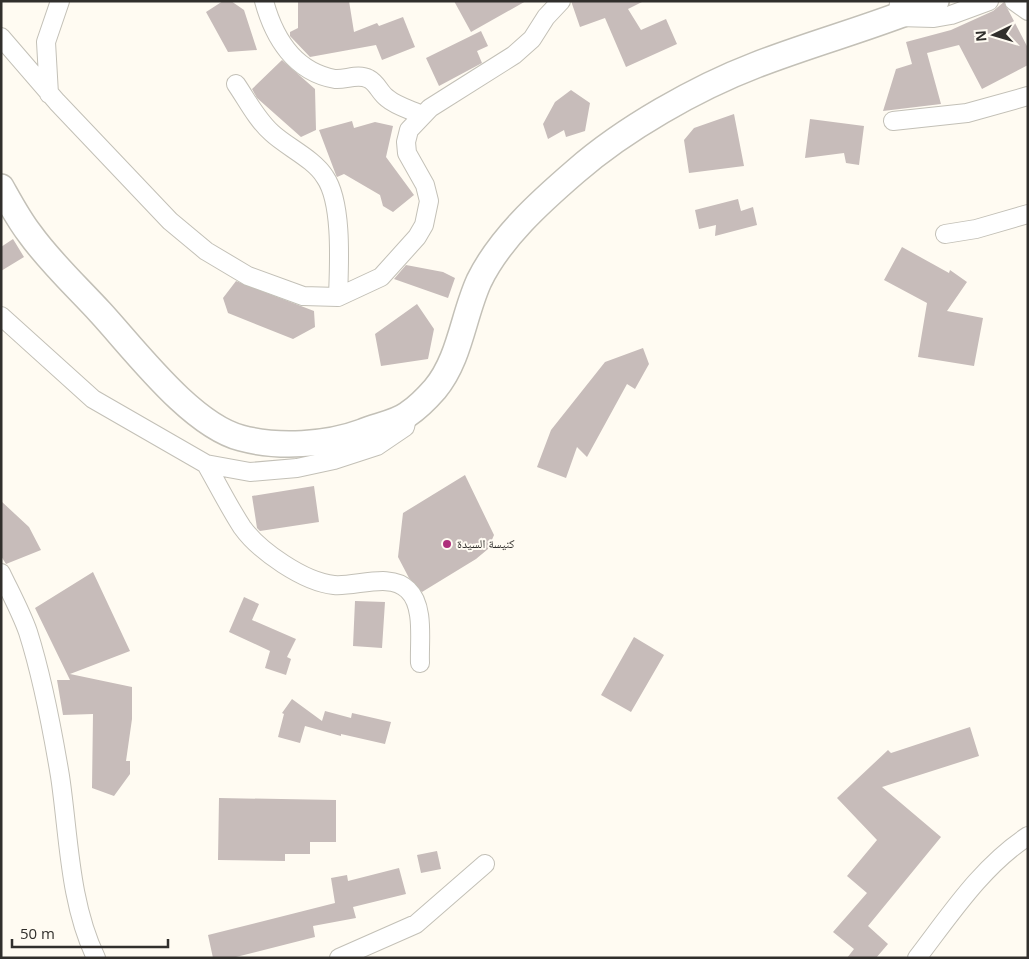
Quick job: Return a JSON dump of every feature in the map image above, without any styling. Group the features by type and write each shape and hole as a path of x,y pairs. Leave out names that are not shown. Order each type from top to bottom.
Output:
{"main road":[{"path":"1,187 30,235 180,400 208,422 239,438 306,444 354,435 407,416 435,388 450,366 479,283 494,254 529,216 576,171 605,148 682,100 716,82 899,9 936,1"}],"street":[{"path":"49,94 46,42 60,1"},
{"path":"264,1 273,29 285,49 301,65 316,74 337,79 360,76 368,78 388,99 422,115"},
{"path":"1,37 49,94 170,221 206,251 248,276 303,296 338,297 361,288 381,277 417,237 424,225 429,201 425,185 407,153 406,142 409,130 422,115 514,55 532,39 546,17 561,1"},
{"path":"899,9 934,18 951,15 989,1"},
{"path":"1014,1 1028,11"},
{"path":"236,84 272,134 290,145 325,176 332,194 337,226 339,250 338,297"},
{"path":"893,121 966,114 1028,96"},
{"path":"945,234 976,229 1028,214"},
{"path":"1,316 93,399 206,464 250,472 297,468 334,460 377,446 405,427 407,416"},
{"path":"206,464 243,528 272,555 298,573 334,585 383,582 400,584 409,590 417,603 420,663"},
{"path":"1,573 28,630 46,696 60,776 76,896 86,937 96,958"},
{"path":"917,958 960,901 1010,848 1028,836"},
{"path":"339,958 416,924 485,864"}],"building":[{"path":"223,1 231,1 244,10 257,50 228,52 206,12"},
{"path":"298,1 349,1 354,32 377,23 379,26 403,17 415,47 382,60 376,45 310,57 290,36 290,32 298,28"},
{"path":"454,1 526,1 471,32"},
{"path":"571,1 644,1 628,9 641,30 666,19 677,44 626,67 605,18 580,27"},
{"path":"1004,2 1028,48 1028,65 982,89 959,45 927,53 941,104 883,111 896,69 912,64 906,42 951,30 993,11"},
{"path":"481,31 488,46 477,51 482,63 439,86 426,58"},
{"path":"282,60 315,89 316,130 301,137 257,98 252,89"},
{"path":"571,90 590,103 585,131 566,137 564,130 548,139 543,124 555,102"},
{"path":"734,114 744,166 689,173 684,140 694,128"},
{"path":"810,119 864,126 859,165 846,163 844,153 805,158"},
{"path":"352,121 354,128 375,122 393,126 386,157 414,195 393,212 383,206 380,195 344,174 337,177 336,175 319,130"},
{"path":"738,199 741,211 753,207 757,225 715,236 716,225 699,229 695,210"},
{"path":"13,239 24,257 1,271 1,247"},
{"path":"902,247 949,273 950,270 967,282 947,311 983,318 974,366 918,357 927,303 884,280"},
{"path":"406,265 443,272 455,278 448,298 394,279"},
{"path":"236,281 314,311 315,327 293,339 228,313 223,298"},
{"path":"417,304 434,329 428,359 381,366 375,334"},
{"path":"643,348 649,364 635,389 627,384 587,457 577,447 566,478 537,467 551,430 605,362"},
{"path":"465,475 494,535 488,549 476,559 422,592 409,578 398,557 403,513"},
{"path":"314,486 319,522 260,531 257,528 252,496"},
{"path":"1,501 29,527 41,550 6,564 1,556"},
{"path":"93,572 130,651 70,674 132,687 132,719 126,761 130,761 130,774 114,796 92,788 93,714 63,715 57,680 70,680 35,608"},
{"path":"244,597 259,604 252,620 296,639 287,657 291,659 286,675 265,668 270,651 229,632"},
{"path":"355,601 385,602 382,648 353,646"},
{"path":"634,637 664,655 631,712 601,695"},
{"path":"292,699 322,721 325,711 351,718 352,713 391,722 385,744 341,734 341,736 305,726 300,743 278,737 284,714 282,713"},
{"path":"970,727 979,756 882,787 941,837 868,926 888,944 876,958 847,958 854,949 833,932 867,893 847,876 877,840 837,798 888,750 891,753"},
{"path":"219,798 336,800 336,842 310,842 310,854 285,854 285,861 218,860"},
{"path":"437,851 441,869 421,873 417,855"},
{"path":"399,868 406,894 353,907 356,918 313,926 315,937 232,958 213,958 208,935 335,903 331,878 347,875 348,881"}],"place":[{"name":"كنيسة السيدة","path":"447,544"}]}
